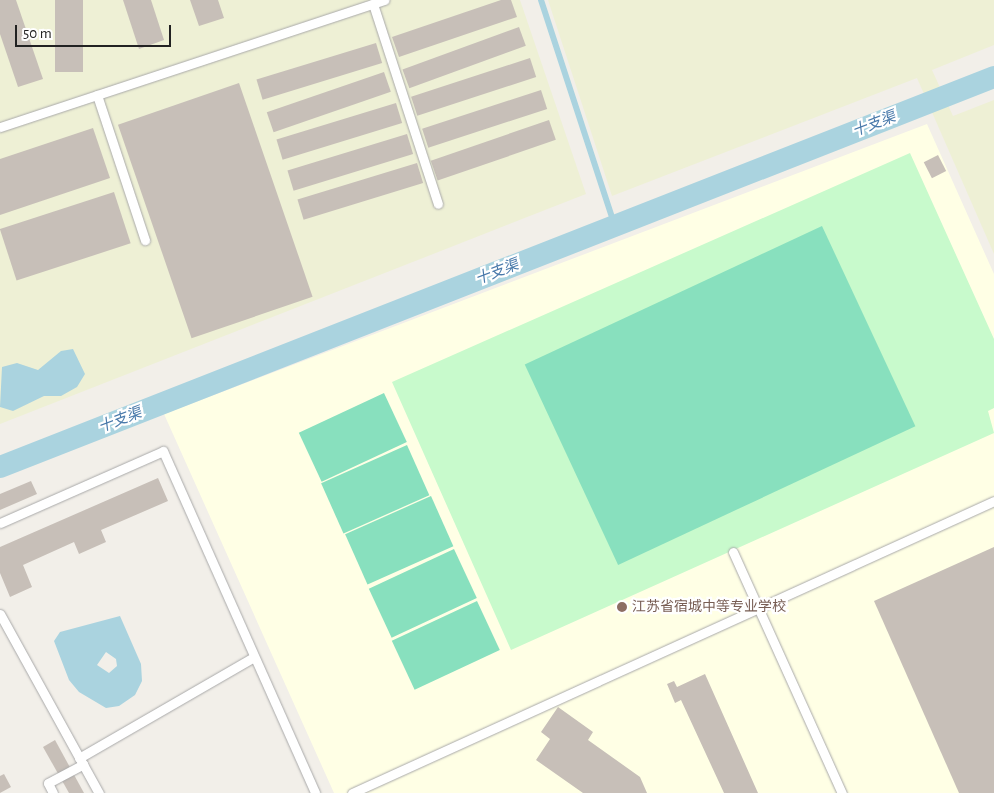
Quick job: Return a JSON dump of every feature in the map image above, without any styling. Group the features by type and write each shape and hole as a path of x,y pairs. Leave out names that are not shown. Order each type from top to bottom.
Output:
{"lane":[{"path":"0,127 385,0"},
{"path":"373,4 438,204"},
{"path":"97,95 145,240"},
{"path":"0,523 163,451 315,793"},
{"path":"352,793 994,500"},
{"path":"733,552 842,793"},
{"path":"0,614 99,793"},
{"path":"53,793 48,783 81,761 254,657"}],"shaded area":[{"path":"0,0 520,0 586,194 0,424"},
{"path":"548,0 994,0 994,45 932,70 953,116 994,100 994,254 917,78 612,196"},
{"name":"江苏省宿城中等专业学校","path":"927,124 994,274 994,793 334,793 164,414"}],"green space":[{"path":"910,153 994,339 994,408 988,411 994,433 511,650 392,382"},
{"path":"822,226 915,426 618,565 525,365"},
{"path":"384,393 407,442 322,482 299,433"},
{"path":"407,445 429,495 343,533 321,483"},
{"path":"431,496 453,546 367,584 345,534"},
{"path":"454,549 477,598 392,638 369,589"},
{"path":"477,601 500,650 415,690 392,641"}],"water":[{"path":"73,349 85,374 77,387 61,396 44,396 13,411 0,407 2,367 17,363 38,370 61,351"},
{"path":"120,616 141,664 142,681 135,695 119,706 106,708 79,692 69,680 54,641 60,632","holes":["106,652 116,659 117,666 109,673 97,665"]}],"building":[{"path":"0,0 16,0 43,79 18,87 0,34"},
{"path":"55,0 83,0 83,72 55,72"},
{"path":"123,0 151,0 164,40 139,49"},
{"path":"190,0 218,0 224,18 199,26"},
{"path":"501,0 511,0 517,17 399,57 392,37"},
{"path":"519,27 526,46 409,88 402,69"},
{"path":"376,43 382,63 263,100 256,80"},
{"path":"530,58 536,77 417,116 411,97"},
{"path":"384,72 391,92 274,132 267,112"},
{"path":"239,83 313,297 192,338 118,125"},
{"path":"541,90 547,109 428,148 422,129"},
{"path":"396,103 402,123 283,160 276,140"},
{"path":"549,120 556,140 438,181 431,161"},
{"path":"93,128 110,178 0,215 0,159"},
{"path":"407,134 413,154 294,191 287,171"},
{"path":"938,155 946,171 932,178 924,162"},
{"path":"417,163 423,183 304,220 297,200"},
{"path":"114,192 131,243 17,280 0,229"},
{"path":"158,478 168,501 101,530 106,542 79,554 74,542 23,565 32,587 10,597 0,573 0,547"},
{"path":"31,481 37,494 0,510 0,494"},
{"path":"994,547 994,793 959,793 874,601"},
{"path":"705,674 758,793 724,793 681,700 675,703 667,684 674,681 677,687"},
{"path":"558,707 593,732 588,740 640,777 647,793 583,793 536,760 550,739 541,732"},
{"path":"55,740 84,793 69,793 43,747"},
{"path":"4,774 11,787 0,793 0,776"}],"waterway":[{"path":"541,0 614,223"},
{"name":"十支渠","path":"0,467 994,77"}],"place":[{"name":"江苏省宿城中等专业学校","path":"622,607"}]}
